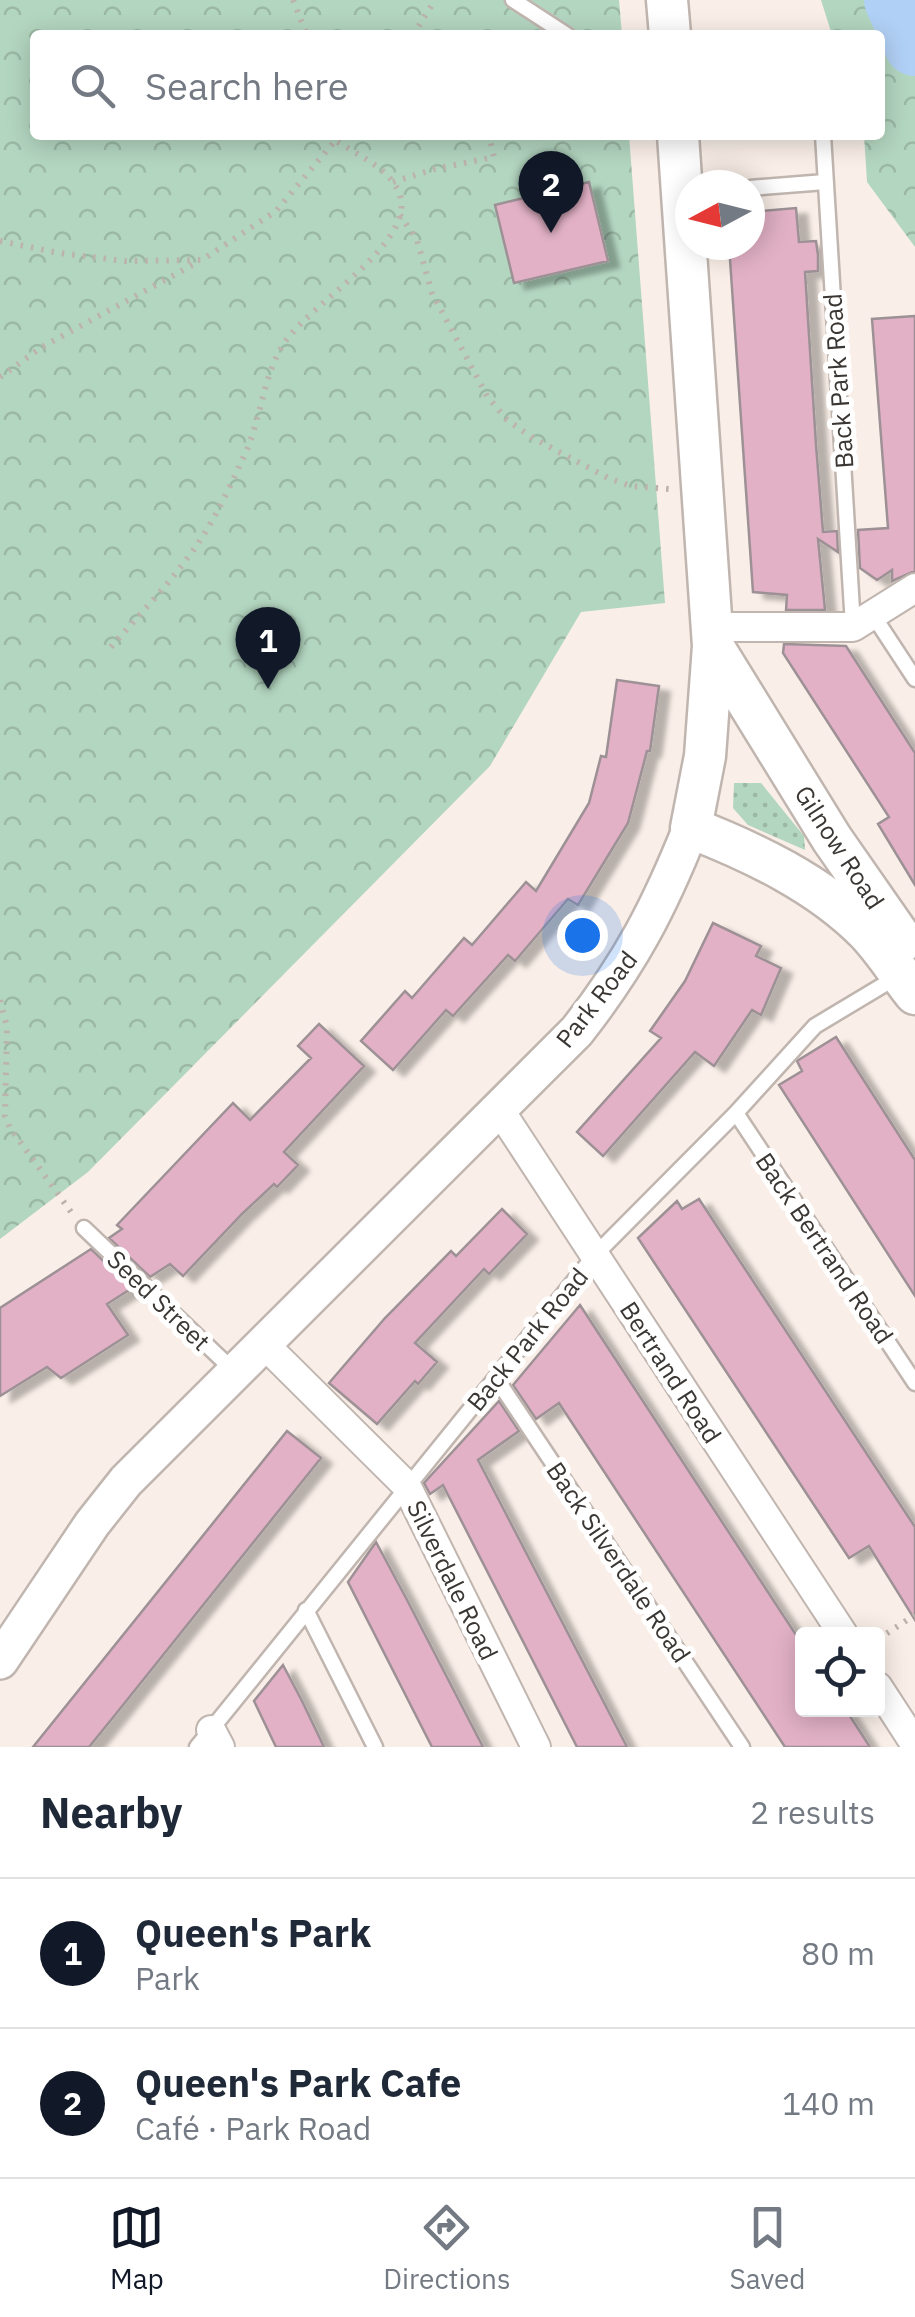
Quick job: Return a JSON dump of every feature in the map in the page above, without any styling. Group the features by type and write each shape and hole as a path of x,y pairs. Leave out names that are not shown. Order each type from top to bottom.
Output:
{"main road":[{"path":"667,0 670,30"},
{"name":"Park Road","path":"679,140 683,170"},
{"name":"Park Road","path":"689,260 700,490 712,637 705,756 692,828"},
{"name":"Gilnow Road","path":"712,637 734,684 832,839 910,976"},
{"path":"705,756 720,743 768,734"},
{"name":"Gilnow Road","path":"692,828 729,843 824,895 910,976"}],"street":[{"path":"712,637 863,621 915,588"},
{"name":"Park Road","path":"0,1661 126,1480 577,1031 644,936 692,828"},
{"name":"Bertrand Road","path":"499,1110 838,1627"},
{"name":"Silverdale Road","path":"264,1344 406,1485 536,1747"},
{"path":"885,1698 915,1744"}],"lane":[{"path":"513,0 559,30"},
{"name":"Back Park Road","path":"823,140 863,621"},
{"path":"765,187 826,182"},
{"path":"863,621 915,680"},
{"name":"Back Park Road","path":"209,1741 306,1610 594,1256 736,1113 815,1026 910,976"},
{"name":"Back Bertrand Road","path":"736,1113 915,1383"},
{"name":"Seed Street","path":"84,1228 235,1372"},
{"name":"Back Silverdale Road","path":"496,1378 742,1747"},
{"path":"306,1610 375,1747"}],"path":[{"path":"293,0 306,30"},
{"path":"416,30 435,0"},
{"path":"0,377 42,347 202,260 276,211 335,140"},
{"path":"341,140 386,173 399,190 400,215 417,240 440,307 487,396 507,420 532,438 619,482 700,490"},
{"path":"393,182 494,156 489,140"},
{"path":"111,647 186,560 220,507 248,448 275,359 288,338 381,248 400,215"},
{"path":"0,240 59,254 125,261 202,260"},
{"path":"0,1000 6,1027 6,1116 10,1128 84,1228"},
{"path":"0,1134 10,1128"},
{"path":"885,1634 915,1615"}],"green space":[{"path":"0,0 619,0 622,30 30,30 30,140 629,140 665,603 581,612 490,766 88,1172 0,1239"},
{"path":"821,0 915,0 915,247 867,182 864,140 885,140 885,30 830,30"},
{"path":"734,783 761,783 804,836 805,850 748,825 733,808"}],"building":[{"path":"589,182 608,261 514,283 495,205"},
{"path":"796,208 799,242 816,241 818,271 805,272 816,445 823,532 837,531 838,552 818,539 825,610 786,610 787,595 753,592 730,260 765,260 765,211"},
{"path":"915,316 915,571 892,581 892,570 877,580 860,568 858,530 888,528 872,319"},
{"path":"784,644 846,646 915,753 915,885 878,824 889,817 783,653"},
{"path":"617,680 659,686 650,751 628,823 578,905 568,899 515,961 508,955 453,1016 446,1010 393,1070 361,1041 405,991 412,998 464,938 472,945 526,882 536,891 589,803 601,756 606,757"},
{"path":"713,923 761,946 756,956 781,968 761,1015 752,1010 714,1066 695,1052 603,1156 577,1132 661,1038 650,1031 685,981"},
{"path":"319,1024 364,1066 284,1152 298,1165 243,1213 183,1276 170,1264 150,1277 109,1238 122,1229 117,1225 233,1103 250,1120 311,1058 298,1046"},
{"path":"836,1037 915,1160 915,1296 779,1085 802,1071 797,1061"},
{"path":"699,1199 915,1527 915,1620 869,1546 849,1558 638,1238 677,1201 682,1209"},
{"path":"502,1209 527,1234 489,1274 484,1269 415,1343 437,1362 377,1424 329,1383 451,1251 456,1256"},
{"path":"91,1249 132,1288 107,1304 128,1335 61,1378 47,1367 0,1396 0,1308"},
{"path":"580,1305 795,1633 795,1717 851,1717 870,1747 785,1747 559,1403 536,1419 513,1385"},
{"path":"499,1401 519,1431 478,1460 627,1747 577,1747 443,1485 430,1494 424,1483"},
{"path":"287,1431 321,1458 115,1715 89,1747 33,1747"},
{"path":"376,1542 483,1747 432,1747 348,1582"},
{"path":"283,1665 324,1747 276,1747 254,1701"}],"waterway":[{"path":"895,0 915,45"}],"place":[{"name":"Queen's Park Cafe","path":"551,233"},
{"name":"Queen's Park","path":"268,689"}]}
